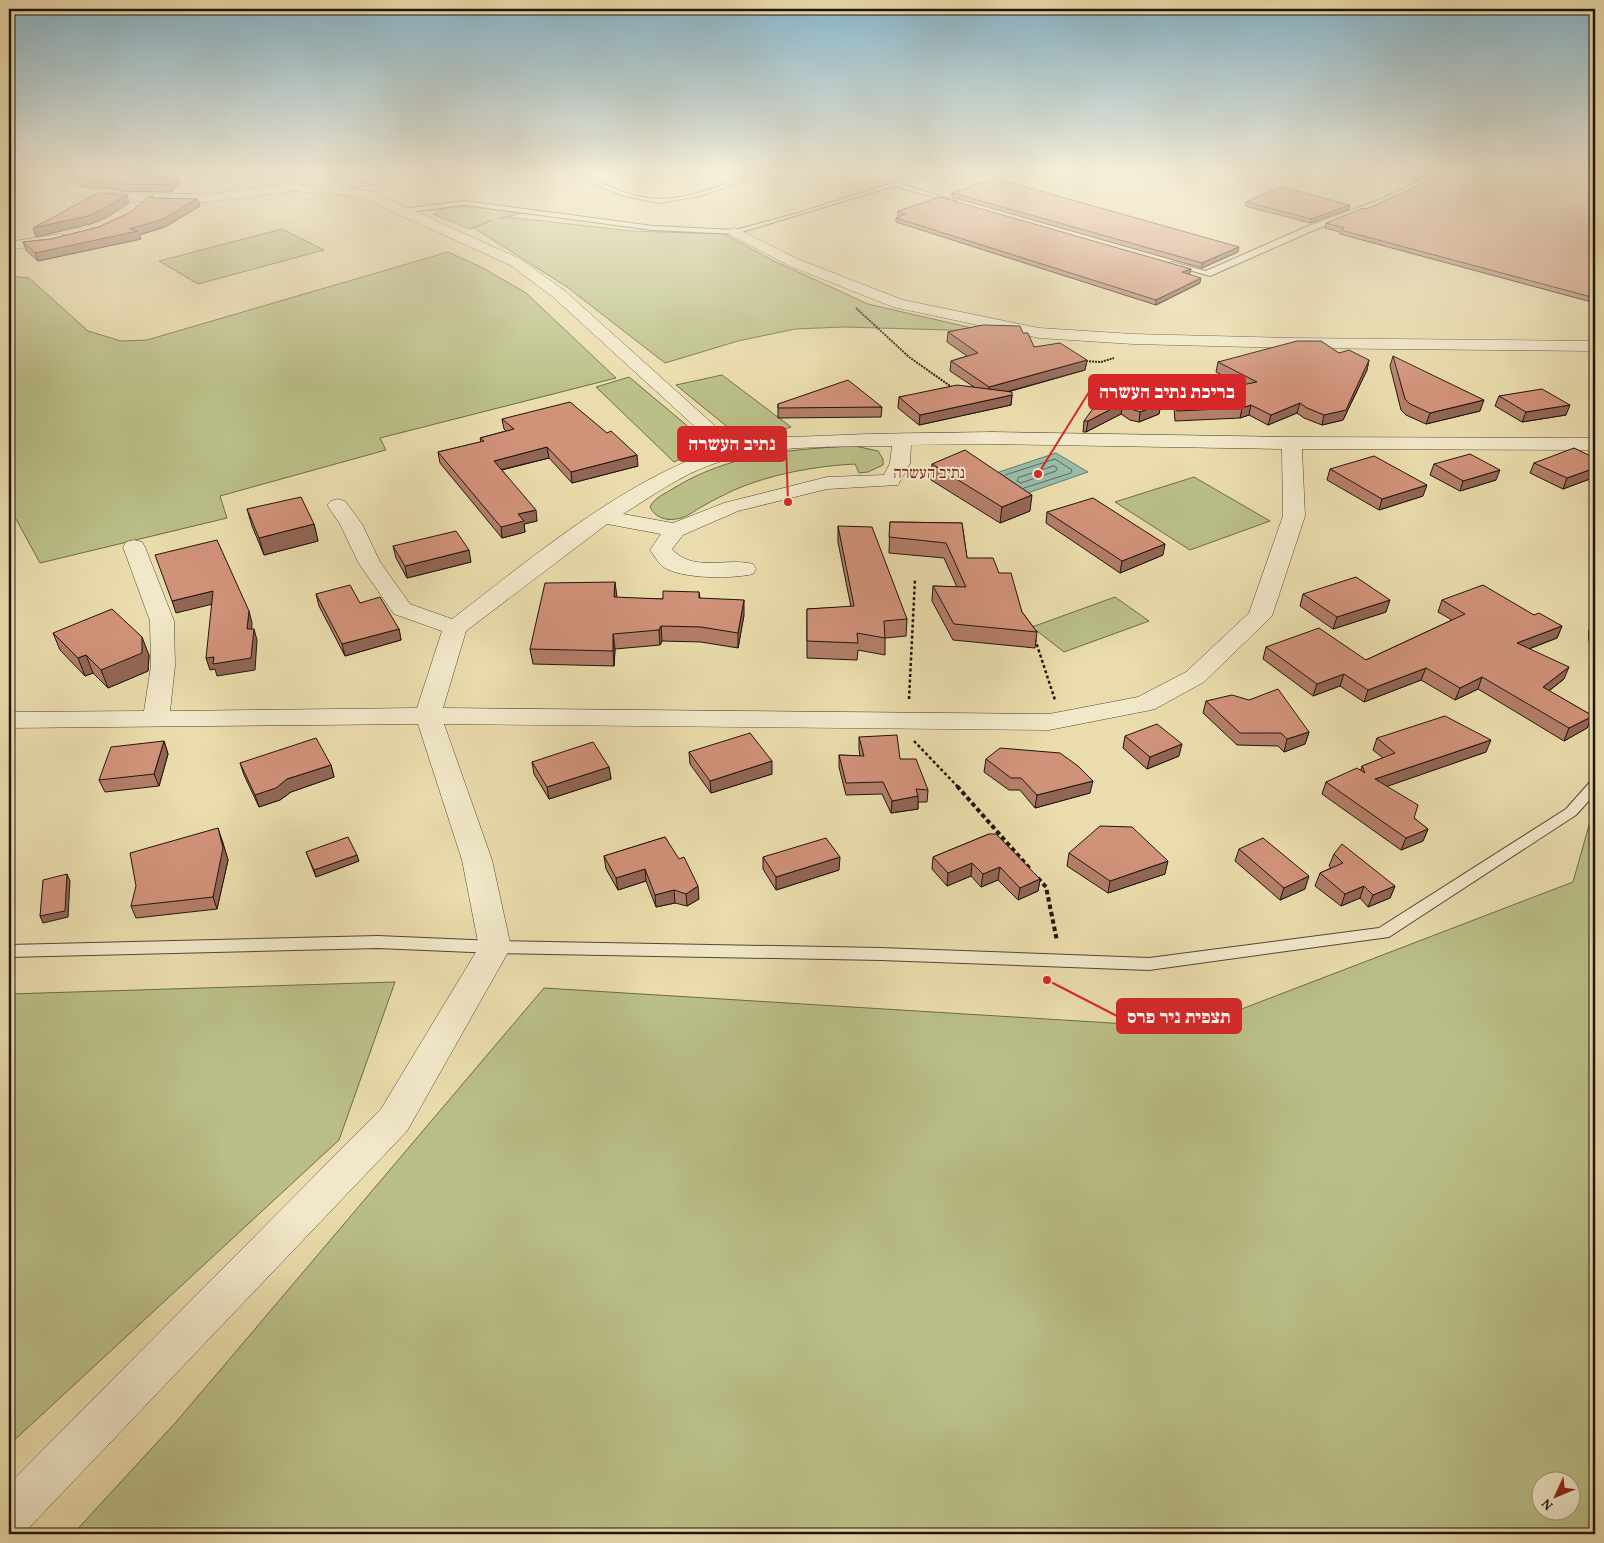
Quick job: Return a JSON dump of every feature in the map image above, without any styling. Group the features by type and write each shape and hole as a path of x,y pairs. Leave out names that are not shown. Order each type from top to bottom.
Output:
{"street":[{"path":"479,245 535,276 565,299 734,452"},
{"path":"759,245 795,264 899,304 1039,333 1182,341 1595,346"},
{"path":"9,1516 394,1120 495,947 477,860 428,716 455,628 602,517 678,472 734,452 761,445 834,440 992,438 1292,443 1595,444"},
{"path":"602,517 675,530 731,507 826,483 891,481 900,463 902,440"},
{"path":"9,720 428,716 1049,722 1146,703 1195,677 1260,616 1294,516 1292,443"},
{"path":"338,505 351,524 369,562 402,609 455,628"},
{"path":"675,530 661,550 672,563 696,570 745,569"},
{"path":"134,547 162,621 163,666 156,719"}],"lane":[{"path":"1159,261 1207,274 1273,245"},
{"path":"1595,631 1595,640"},
{"path":"9,951 378,942 495,947 871,954 1150,964 1383,932 1571,812 1595,785"}],"path":[{"path":"827,276 848,302 908,357 955,390"},
{"path":"915,579 905,722 915,743 978,808 1046,887 1061,961"},
{"path":"1032,632 1062,719"}],"green space":[{"path":"220,245 314,245 324,250 198,284 159,261"},
{"path":"501,245 744,245 774,261 868,304 985,331 843,327 795,329 738,341 665,363 567,287"},
{"path":"448,252 483,268 526,293 616,378 380,438 386,450 220,496 227,518 40,563 16,519 9,521 9,276 29,278 88,331 121,341 147,340"},
{"path":"722,375 791,427 769,434 736,434 676,385"},
{"path":"629,377 703,439 705,444 703,448 674,462 596,387"},
{"path":"855,446 878,451 883,459 883,465 868,472 859,473 855,464 809,469 778,475 734,490 680,518 661,518 650,507 660,496 695,477 739,461 761,455 807,449"},
{"path":"1194,477 1270,521 1190,550 1115,502"},
{"path":"1115,597 1149,621 1064,652 1032,627"},
{"path":"1595,804 1595,1534 73,1534 177,1421 544,988 1192,1028 1573,882"},
{"path":"395,982 339,1140 9,1445 9,994"}],"water":[{"path":"1056,453 1088,472 1019,496 987,476"}],"building":[{"path":"26,245 72,245 35,253"},
{"path":"982,245 1107,245 1191,269 1182,272 1201,278 1156,300"},
{"path":"1138,245 1232,245 1239,247 1202,263"},
{"path":"1397,245 1595,245 1595,298"},
{"path":"983,325 1020,326 1023,333 1028,333 1034,347 1060,343 1087,360 989,387 951,361 978,353 948,332"},
{"path":"1297,341 1321,341 1339,353 1349,350 1369,360 1346,410 1324,415 1300,403 1271,415 1251,405 1242,408 1177,411 1175,398 1257,382 1218,362"},
{"path":"1393,356 1484,400 1430,413 1410,404 1405,399"},
{"path":"1115,378 1131,388 1136,387 1161,404 1140,412 1131,409 1123,403 1088,421 1084,421"},
{"path":"848,380 882,407 778,408 778,404"},
{"path":"957,385 1012,392 1012,395 920,415 899,397"},
{"path":"1542,389 1570,405 1526,412 1499,396"},
{"path":"570,402 607,433 611,431 637,455 571,472 547,447 494,461 536,510 518,514 524,521 501,527 438,452 484,441 480,438 514,429 502,419"},
{"path":"1574,448 1595,458 1595,468 1567,478 1534,463"},
{"path":"965,450 1032,495 1002,507 932,464"},
{"path":"1470,454 1500,470 1463,481 1434,464"},
{"path":"1374,456 1427,485 1382,499 1330,469"},
{"path":"301,497 314,524 259,538 247,509"},
{"path":"1093,498 1165,544 1122,561 1047,512"},
{"path":"890,522 962,523 967,558 993,558 999,573 1011,573 1022,612 1037,632 954,624 933,586 966,587 946,543 889,537"},
{"path":"838,526 872,527 907,619 884,621 885,638 857,633 858,643 807,641 807,609 854,606"},
{"path":"456,531 469,550 405,566 393,546"},
{"path":"217,540 249,611 247,629 254,629 251,658 213,664 214,657 206,658 213,591 172,601 155,555"},
{"path":"1356,577 1390,600 1337,617 1303,594"},
{"path":"615,582 614,597 663,599 663,591 699,592 699,598 744,600 738,633 701,627 661,626 659,630 613,634 613,651 530,649 545,583"},
{"path":"350,585 360,603 380,597 399,629 342,644 316,594"},
{"path":"1483,585 1534,615 1539,613 1562,626 1517,643 1569,667 1543,687 1593,716 1569,728 1482,677 1460,688 1426,668 1368,690 1344,674 1317,684 1266,647 1319,628 1366,660 1465,614 1442,600"},
{"path":"112,609 142,637 142,653 101,670 86,655 78,658 53,633"},
{"path":"1278,689 1309,732 1287,739 1281,733 1240,733 1206,701 1232,695 1249,700"},
{"path":"1445,716 1491,740 1375,779 1418,805 1414,818 1428,829 1406,838 1326,782 1357,768 1365,773 1362,766 1395,753 1377,738"},
{"path":"1157,724 1182,744 1150,757 1125,736"},
{"path":"750,733 772,761 710,781 689,752"},
{"path":"897,735 900,759 916,759 928,790 916,789 918,796 892,801 883,782 846,783 839,755 864,756 859,737"},
{"path":"316,738 331,765 287,779 276,788 255,795 240,763"},
{"path":"164,741 154,774 99,780 111,747"},
{"path":"593,742 609,767 547,787 532,762"},
{"path":"1000,748 1060,753 1078,766 1093,781 1037,795 1021,778 1011,778 986,759"},
{"path":"1100,826 1132,827 1168,861 1110,881 1069,853"},
{"path":"218,828 223,848 213,897 131,906 136,886 130,853"},
{"path":"989,834 996,834 1040,879 1020,888 1000,867 983,874 972,863 948,873 933,857"},
{"path":"348,837 357,855 314,870 306,852"},
{"path":"665,837 679,859 684,857 698,886 686,894 674,890 655,895 645,869 616,878 604,856"},
{"path":"826,838 840,857 776,877 763,857"},
{"path":"1263,838 1309,876 1284,888 1239,849"},
{"path":"1342,844 1395,886 1373,895 1364,886 1345,894 1320,873 1343,863 1334,854"},
{"path":"67,874 65,911 40,916 43,880"}],"place":[{"name":"בריכת נתיב העשרה","path":"1038,474"},
{"name":"נתיב העשרה","path":"788,502"},
{"name":"תצפית ניר פרס","path":"1047,980"}],"district":[{"name":"נתיב העשרה","path":"929,472"}]}
